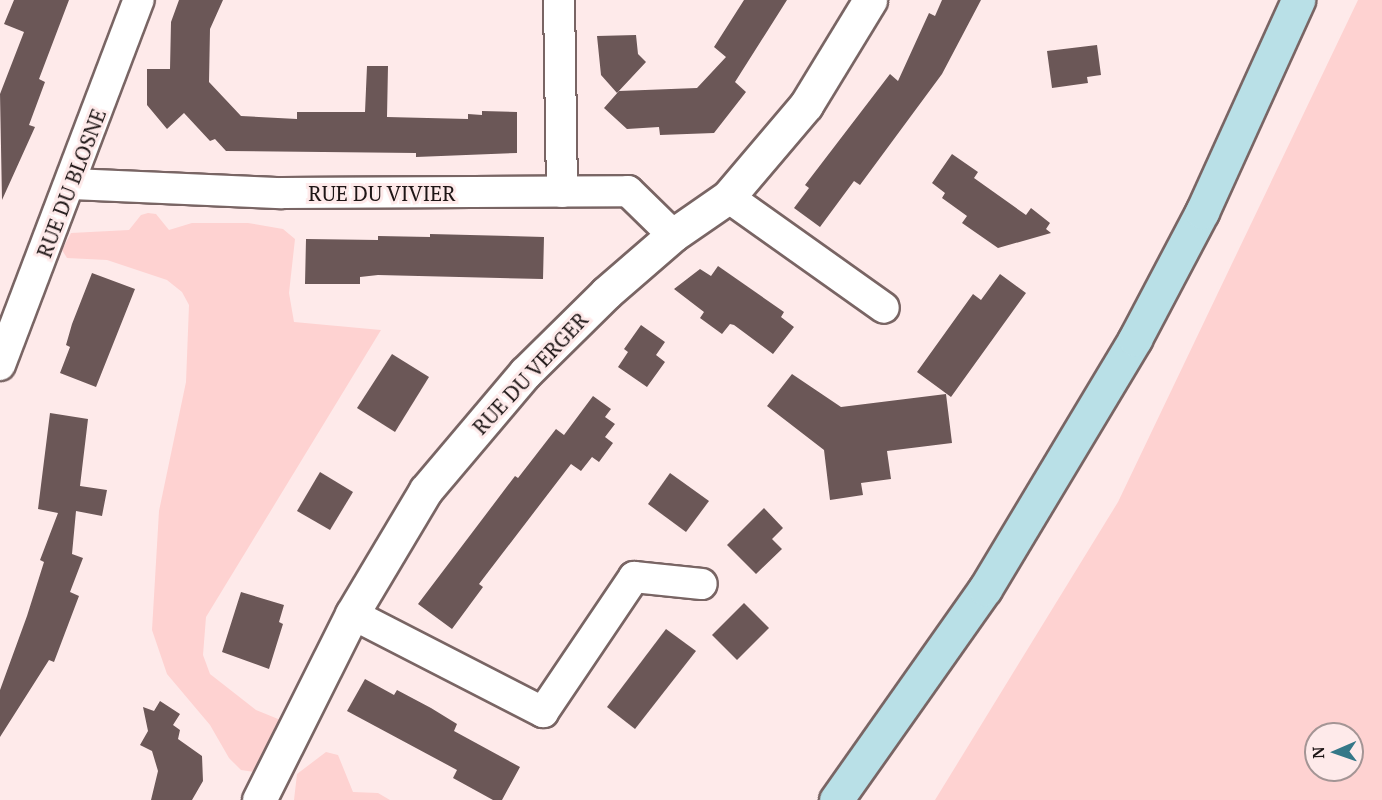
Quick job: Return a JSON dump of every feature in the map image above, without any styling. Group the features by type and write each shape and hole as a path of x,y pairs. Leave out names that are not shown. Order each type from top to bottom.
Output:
{"main road":[{"path":"836,800 985,590 1124,360 1202,212 1298,0"}],"street":[{"name":"RUE DU BLOSNE","path":"0,365 72,184 139,0"},
{"path":"559,0 562,192"},
{"name":"RUE DU VERGER","path":"259,800 352,614 426,490 517,382 606,293 673,236 728,197 806,105 870,0"},
{"name":"RUE DU VIVIER","path":"72,184 282,193 628,191 673,236"},
{"path":"728,197 884,308"},
{"path":"352,614 543,712 634,577 702,584"}],"shaded area":[{"path":"1358,0 1382,0 1382,800 935,800 1118,502"},
{"path":"156,214 169,230 192,223 248,223 283,229 295,239 289,293 294,322 381,330 206,617 203,655 210,674 256,710 283,721 262,773 241,770 229,758 210,725 167,674 152,630 159,511 186,382 189,305 182,292 167,280 107,260 67,258 62,250 71,233 129,230 141,215"},
{"path":"326,752 338,755 353,792 378,793 390,800 294,800 297,774"}],"building":[{"path":"14,0 69,0 39,79 45,82 29,125 35,127 2,200 0,94 24,32 4,24"},
{"path":"179,0 223,0 210,29 209,82 241,116 297,119 297,112 365,112 367,66 388,66 387,117 468,119 468,114 482,115 482,111 517,112 517,153 416,157 416,153 226,151 215,139 210,141 184,113 167,129 147,105 147,69 170,69 171,22"},
{"path":"744,0 787,0 735,82 746,92 714,133 660,135 659,127 627,129 604,108 619,91 697,88 726,57 714,47"},
{"path":"942,0 981,0 942,74 860,185 854,181 820,227 794,208 809,188 805,185 890,74 898,81 929,13 935,16"},
{"path":"636,35 638,54 646,62 617,93 601,75 597,36"},
{"path":"1097,45 1101,75 1087,77 1088,83 1052,88 1047,51"},
{"path":"952,154 978,172 974,178 1026,215 1031,208 1050,223 1046,229 1051,233 998,248 962,223 967,216 942,198 945,193 932,183"},
{"path":"430,234 544,237 543,279 378,275 360,277 360,284 305,284 306,239 378,240 378,236 430,237"},
{"path":"718,266 784,312 781,317 794,327 773,354 734,325 730,324 722,334 700,318 704,312 674,289 700,269 711,276"},
{"path":"92,273 135,289 96,387 60,373 70,347 66,345 72,324"},
{"path":"1000,274 1026,293 951,397 917,372 973,294 981,300"},
{"path":"641,325 665,342 656,355 665,362 647,387 618,367 628,352 624,349"},
{"path":"392,354 429,377 395,432 357,408"},
{"path":"792,374 841,407 946,394 952,443 887,451 891,479 861,483 863,495 830,500 824,450 767,406"},
{"path":"593,396 611,409 605,417 615,424 605,437 613,443 599,462 592,457 581,471 571,464 479,584 483,587 452,629 418,604 515,476 518,478 556,429 564,435"},
{"path":"50,413 88,419 80,486 107,490 102,516 76,511 72,554 83,558 70,592 79,596 54,662 49,660 0,737 0,690 27,616 44,562 40,560 58,513 38,509"},
{"path":"320,472 353,492 330,530 297,511"},
{"path":"670,473 709,501 686,532 648,504"},
{"path":"764,508 783,528 772,539 782,549 756,574 727,545"},
{"path":"241,592 284,605 279,622 283,624 269,669 222,652"},
{"path":"744,603 769,628 737,660 712,635"},
{"path":"666,629 696,651 635,729 607,707"},
{"path":"365,679 394,695 397,690 431,708 457,724 454,731 520,767 502,800 493,800 453,778 457,770 347,711"},
{"path":"160,701 180,714 173,725 180,730 178,739 202,756 203,781 192,800 151,800 158,771 152,751 140,745 148,731 143,707 154,711"}]}
